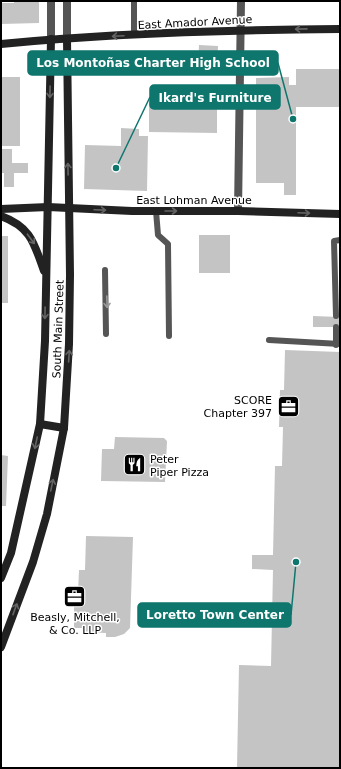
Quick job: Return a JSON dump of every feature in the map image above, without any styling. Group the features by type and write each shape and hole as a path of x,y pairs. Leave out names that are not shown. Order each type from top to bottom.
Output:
{"main road":[{"name":"East Amador Avenue","path":"1,44 51,39 241,30 340,29"},
{"name":"South Main Street","path":"1,578 11,553 40,424 45,341 51,39"},
{"name":"South Main Street","path":"1,646 33,562 43,527 64,428 69,344 70,275 67,39"},
{"name":"East Lohman Avenue","path":"1,209 48,207 156,211 238,211 340,214"},
{"path":"1,216 15,222 34,241 46,274"},
{"path":"40,424 64,428"}],"street":[{"name":"South Main Street","path":"51,1 51,39"},
{"name":"South Main Street","path":"67,1 67,39"},
{"path":"238,211 241,1"}],"lane":[{"path":"134,1 134,35"},
{"path":"156,211 158,235 168,244 169,336"},
{"path":"336,316 334,241 340,240"},
{"path":"105,270 106,334"},
{"path":"269,340 338,345 336,327"}],"building":[{"path":"14,1 39,1 39,23 1,24 1,3 14,3"},
{"path":"199,45 218,46 217,70 198,70"},
{"path":"296,69 340,69 340,107 296,107 296,195 284,195 284,183 256,183 256,78 289,77 289,85 296,85"},
{"path":"1,77 20,77 20,146 1,146"},
{"path":"149,102 217,103 217,133 149,132"},
{"path":"121,128 139,129 139,136 148,136 147,191 84,189 85,145 121,146"},
{"path":"1,149 12,149 12,163 28,163 28,173 14,173 14,187 4,187 4,173 1,173"},
{"path":"199,235 230,235 230,273 199,273"},
{"path":"1,236 8,236 8,303 1,303"},
{"path":"313,316 340,317 340,327 313,327"},
{"path":"285,350 340,352 340,768 237,768 239,665 271,666 273,570 252,569 252,555 273,555 275,466 282,466 283,427 279,427 280,390 284,390"},
{"name":"Peter Piper Pizza","path":"115,437 164,438 167,441 165,482 101,481 102,449 114,449"},
{"path":"1,455 8,456 6,506 1,506"},
{"path":"86,536 133,537 130,628 124,634 115,637 106,637 106,633 84,632 86,628 74,628 74,601 70,601 71,593 78,593 79,570 85,570"}],"place":[{"name":"Los Montoñas Charter High School","path":"293,119"},
{"name":"Ikard's Furniture","path":"116,168"},
{"name":"SCORE Chapter 397","path":"288,406"},
{"name":"Peter Piper Pizza","path":"134,465"},
{"name":"Loretto Town Center","path":"296,562"},
{"name":"Beasly, Mitchell, & Co. LLP","path":"75,597"}]}
